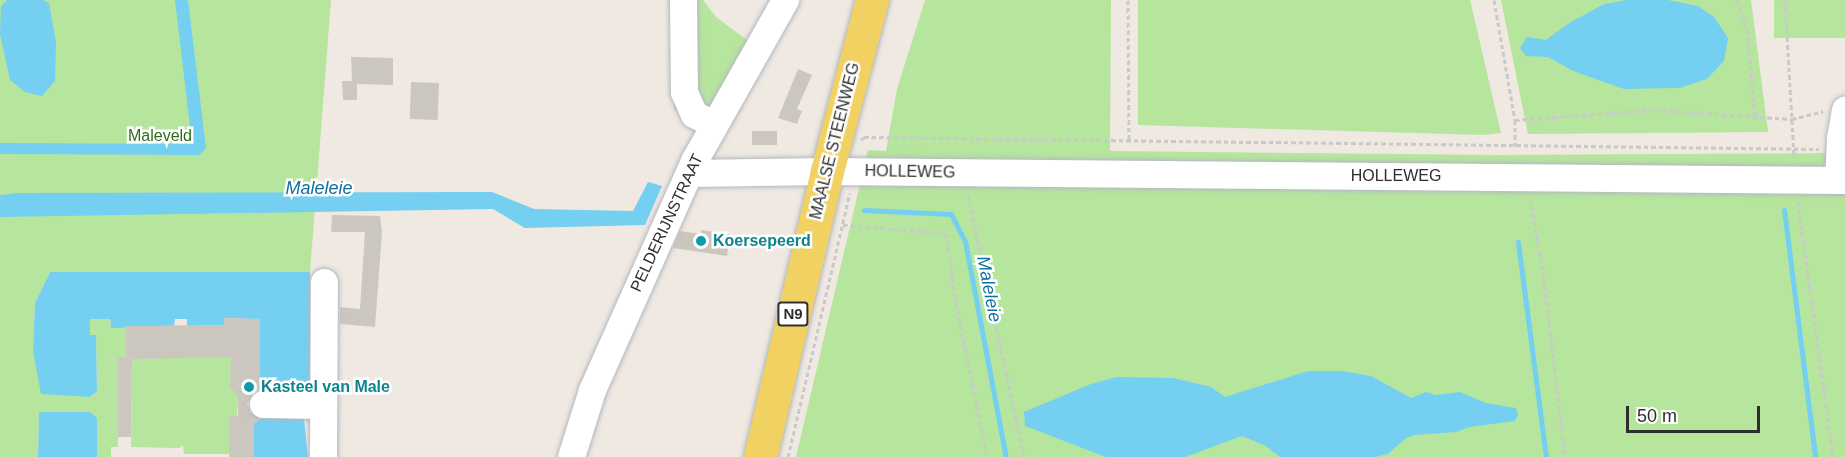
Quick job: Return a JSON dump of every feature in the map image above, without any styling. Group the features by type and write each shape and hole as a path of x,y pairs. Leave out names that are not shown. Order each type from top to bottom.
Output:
{"main road":[{"name":"MAALSE STEENWEG","path":"760,457 841,171 872,0"}],"street":[{"path":"683,0 684,92 694,114 713,124"},
{"name":"PELDERIJNSTRAAT","path":"571,457 592,390 689,173 713,124 785,0"},
{"path":"1836,109 1842,180"},
{"name":"HOLLEWEG","path":"689,173 841,171 1842,180"},
{"path":"323,457 315,405 324,282"},
{"path":"263,404 315,405"}],"path":[{"path":"1128,0 1130,141"},
{"path":"1494,0 1515,120 1515,147"},
{"path":"1737,0 1747,29 1755,116"},
{"path":"1785,0 1795,180 1833,457"},
{"path":"1515,120 1655,110 1792,119 1836,109"},
{"path":"788,457 843,225 841,171 864,137 867,126"},
{"name":"HOLLEWEG","path":"856,144 864,137 1515,147 1839,149"},
{"path":"962,173 977,224 1023,457"},
{"path":"1526,177 1543,271 1565,457"},
{"path":"843,225 946,232 956,303 987,457"}],"green space":[{"name":"Maleveld","path":"0,0 331,0 310,272 50,272 35,303 33,351 90,397 97,390 96,336 89,335 90,319 110,319 111,328 126,326 126,358 118,358 118,447 111,447 111,457 96,457 96,418 90,412 39,412 38,457 0,457"},
{"path":"675,0 703,0 716,17 759,49 713,124 674,110"},
{"path":"925,0 1111,0 1110,151 1499,155 1845,153 1845,457 796,457 868,150 886,151 897,89"},
{"path":"1138,0 1470,0 1501,133 1483,135 1138,125"},
{"path":"1501,0 1751,0 1768,132 1528,134"},
{"path":"1774,0 1845,0 1845,38 1774,38"},
{"path":"231,357 230,387 238,395 237,416 229,416 229,454 184,454 183,445 180,448 131,447 132,359"}],"water":[{"path":"7,0 43,0 49,3 56,42 55,81 42,96 25,92 10,80 0,34 1,6"},
{"path":"175,0 188,0 206,148 200,155 0,154 0,143 192,144"},
{"path":"1627,0 1668,0 1698,6 1714,17 1728,38 1724,61 1707,79 1679,88 1624,89 1573,71 1548,57 1526,56 1520,48 1527,37 1546,40 1569,23 1604,4"},
{"path":"648,182 662,186 645,225 525,228 493,209 0,217 0,195 18,193 492,192 534,209 633,211"},
{"path":"50,272 310,272 310,381 304,391 293,398 292,412 304,419 308,457 254,457 254,419 262,418 264,390 260,387 260,319 224,318 224,325 187,326 187,319 175,319 174,326 111,328 110,319 90,319 90,335 96,335 97,391 90,397 41,394 33,351 35,303"},
{"path":"1308,371 1343,371 1371,376 1411,398 1426,392 1436,395 1460,392 1486,403 1516,408 1518,415 1515,421 1469,427 1456,432 1415,435 1406,438 1388,454 1375,457 1280,457 1266,446 1242,436 1185,457 1106,457 1025,426 1024,412 1091,384 1117,377 1173,378 1211,387 1225,397"},
{"path":"39,412 90,412 97,418 97,457 38,457"}],"building":[{"path":"351,57 393,58 393,85 357,84 357,100 343,100 342,81 352,81"},
{"path":"798,69 812,75 797,109 802,111 797,124 778,118"},
{"path":"411,82 439,83 438,120 410,119"},
{"path":"752,131 777,131 777,145 752,145"},
{"path":"332,215 380,216 382,232 375,327 340,324 340,307 360,309 365,232 331,232"},
{"name":"Koersepeerd","path":"701,230 730,234 727,256 673,248 680,231 701,234"},
{"name":"Kasteel van Male","path":"224,318 260,319 260,384 263,388 255,391 247,403 250,412 261,419 254,424 254,457 229,457 229,416 238,416 238,396 230,387 231,357 132,359 131,437 118,437 118,358 126,357 126,326 224,325"}],"waterway":[{"name":"Maleleie","path":"864,210 951,214 965,241 1006,457"},
{"path":"1784,210 1815,457"},
{"path":"1518,242 1546,457"}],"place":[{"name":"Koersepeerd","path":"701,241"},
{"name":"Kasteel van Male","path":"249,387"}]}
